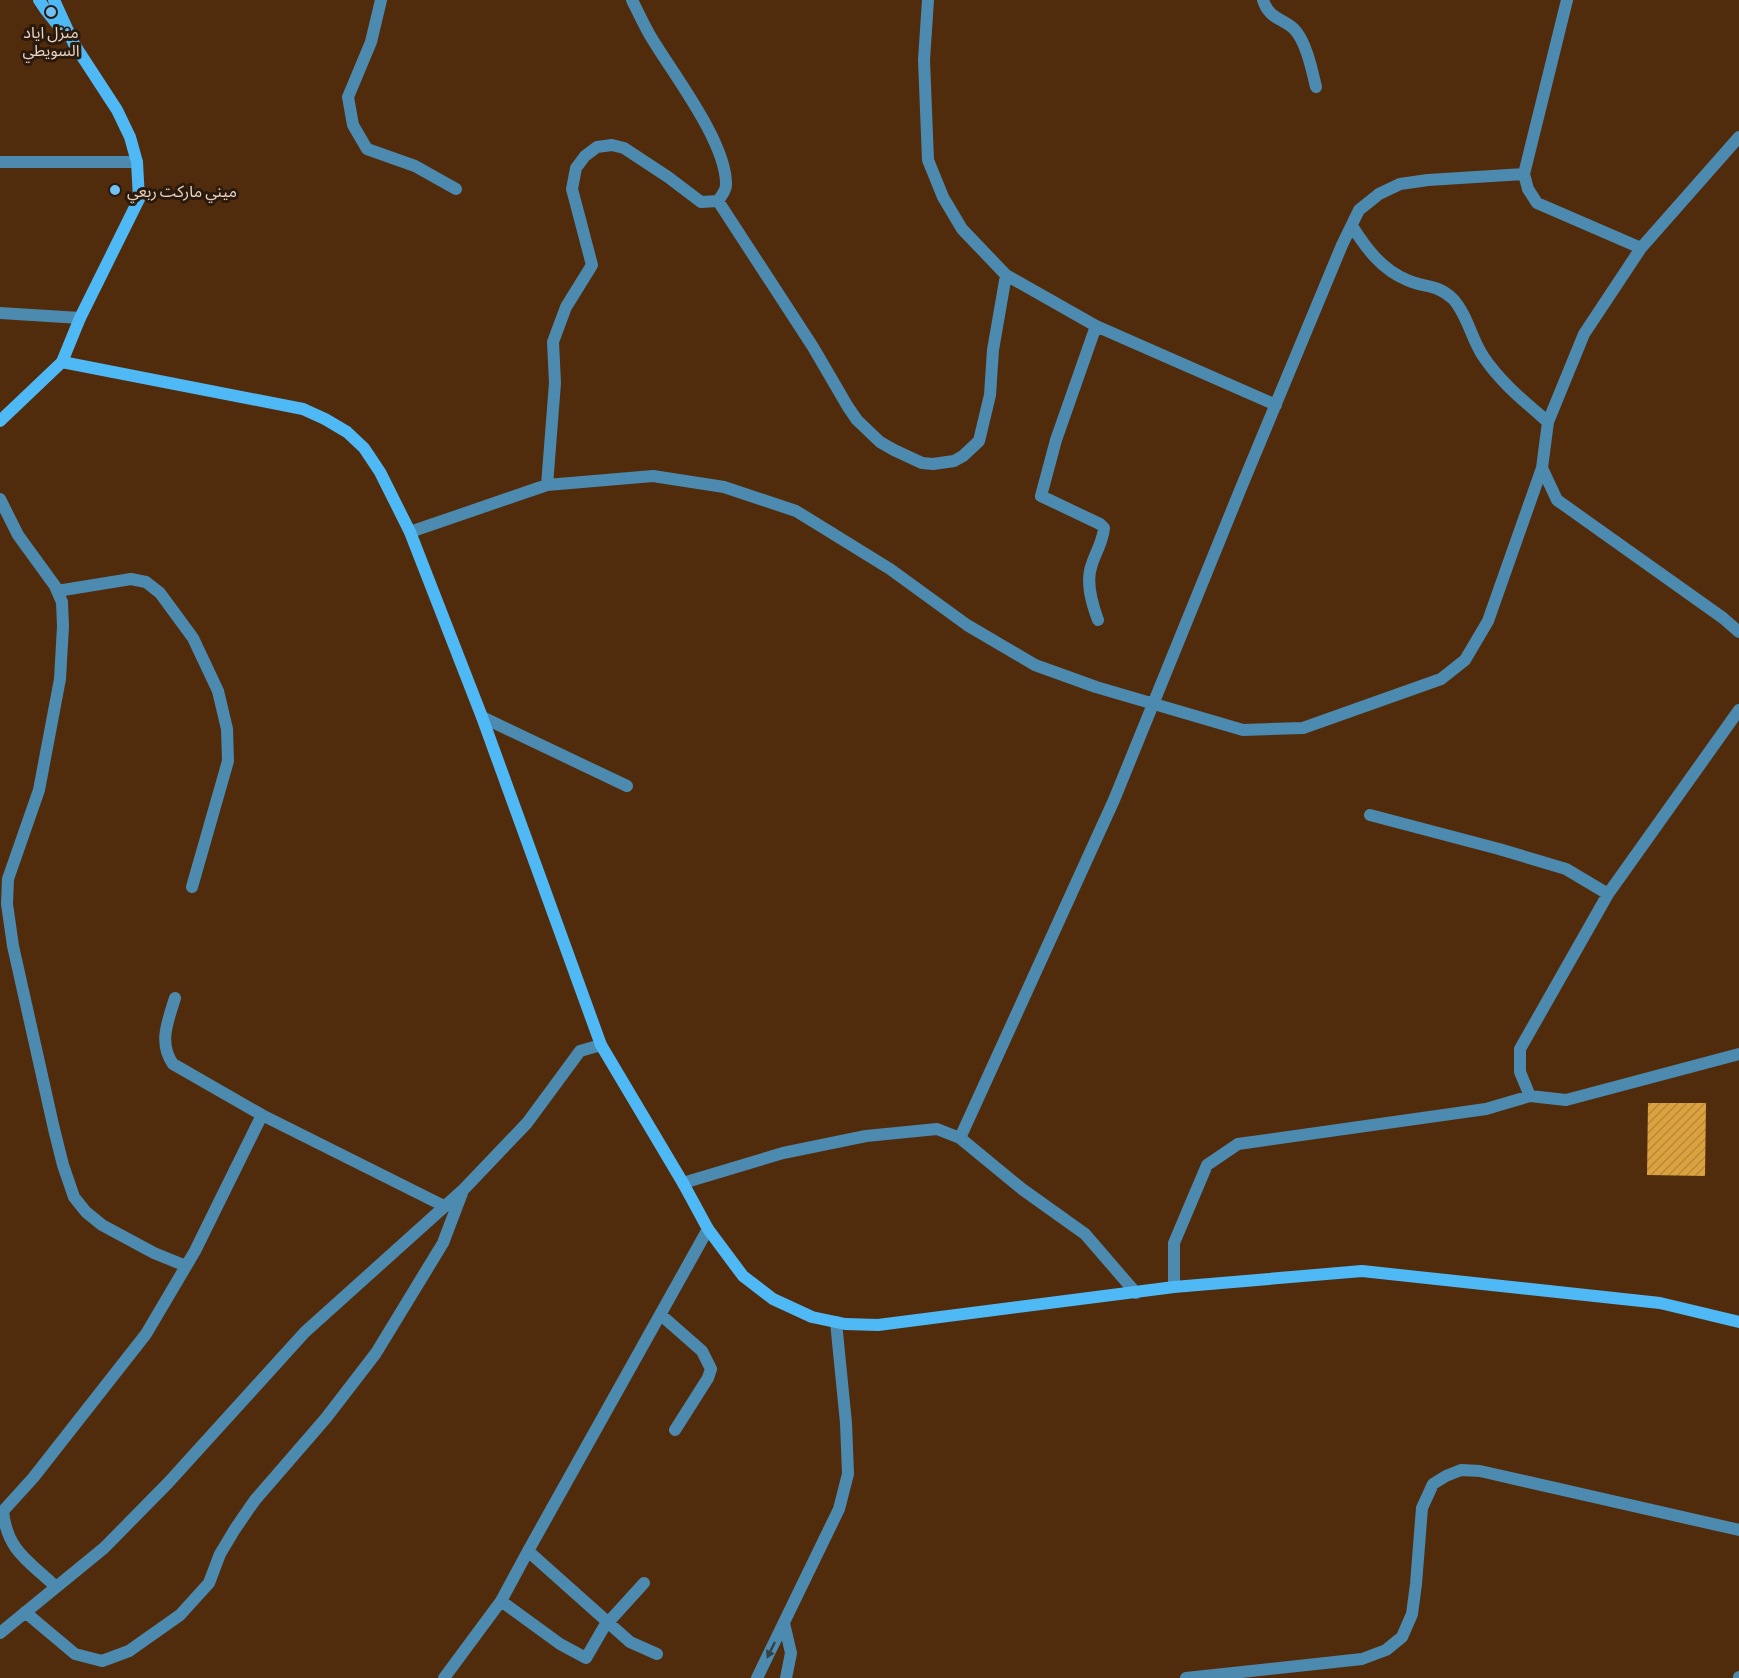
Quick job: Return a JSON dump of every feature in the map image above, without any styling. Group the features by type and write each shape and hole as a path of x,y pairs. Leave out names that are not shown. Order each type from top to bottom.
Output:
{"street":[{"path":"0,421 62,362 80,318 139,199 137,162 130,136 117,110 74,44 39,0"},
{"path":"54,0 74,44"},
{"path":"381,0 371,42 348,97 353,125 367,149 415,166 456,189"},
{"path":"632,0 650,36 693,102 718,150 725,173 726,189 718,201"},
{"path":"927,0 924,60 928,160 943,197 962,229 1006,275 1096,326 1276,405"},
{"path":"1263,0 1268,10 1293,29 1300,38 1316,87"},
{"path":"1567,0 1524,174 1528,189 1537,202 1641,248"},
{"path":"410,532 547,485 653,476 724,487 796,511 890,569 967,625 1035,665 1096,687 1243,730 1303,728 1441,679 1465,660 1488,621 1542,468 1548,422 1584,334 1641,248 1738,143"},
{"path":"547,485 555,383 553,342 566,306 592,265 572,189 576,168 585,156 597,147 624,148 701,202 718,201"},
{"path":"0,162 137,162"},
{"path":"960,1138 1114,800 1276,405 1359,210 1379,194 1400,184 1524,174"},
{"path":"718,201 813,347 857,420 880,442 922,463 933,464 954,460 963,456 979,441 990,395 993,350 1006,275"},
{"path":"1352,226 1365,247 1382,265 1408,281 1435,286 1454,300 1482,356 1505,383 1548,422"},
{"path":"0,313 80,318"},
{"path":"1096,326 1056,440 1041,496 1104,528 1089,576 1098,620"},
{"path":"62,362 303,410 347,432 364,448 380,472 410,532 482,717 601,1044 708,1229 743,1276 773,1299 812,1317 845,1324 878,1325 1174,1287 1362,1271 1660,1303 1739,1322"},
{"path":"1542,468 1557,500 1724,618 1739,632"},
{"path":"0,499 18,536 55,586 62,602 60,679 39,790 8,879 7,904 13,946 63,1165 74,1197 102,1226 154,1253 186,1266"},
{"path":"57,591 131,579 146,582 160,593 193,638 218,690 227,729 228,761 192,887"},
{"path":"1530,1096 1520,1072 1520,1049 1608,894 1739,710"},
{"path":"482,717 627,786"},
{"path":"1370,815 1566,869 1608,894"},
{"path":"175,998 165,1033 165,1049 173,1064 262,1115 444,1206"},
{"path":"0,1632 112,1540 168,1483 305,1332 464,1189 527,1122 580,1051 601,1044"},
{"path":"1174,1287 1174,1243 1207,1165 1238,1144 1486,1109 1530,1096 1566,1100 1739,1054"},
{"path":"56,1587 18,1554 4,1526 3,1511 33,1478 146,1334 186,1266 262,1115"},
{"path":"683,1183 783,1153 866,1137 937,1129 960,1138 1022,1189 1084,1234 1136,1293"},
{"path":"25,1612 75,1654 102,1660 129,1652 180,1615 209,1583 220,1554 255,1500 326,1418 376,1353 443,1243 464,1189"},
{"path":"444,1678 501,1601 708,1229"},
{"path":"661,1315 702,1351 711,1369 708,1378 675,1430"},
{"path":"758,1678 838,1509 848,1473 846,1423 836,1322"},
{"path":"1186,1678 1362,1659 1386,1650 1402,1637 1412,1614 1422,1508 1433,1484 1461,1470 1480,1471 1739,1530"},
{"path":"528,1551 630,1642 657,1654"},
{"path":"501,1601 560,1644 586,1658 604,1627 644,1583"},
{"path":"784,1623 791,1653 786,1678"}],"building":[{"path":"1648,1103 1706,1103 1705,1176 1647,1175"}],"place":[{"name":"منزل اياد السويطي","path":"51,12"},
{"name":"ميني ماركت ربعي","path":"115,190"}]}
